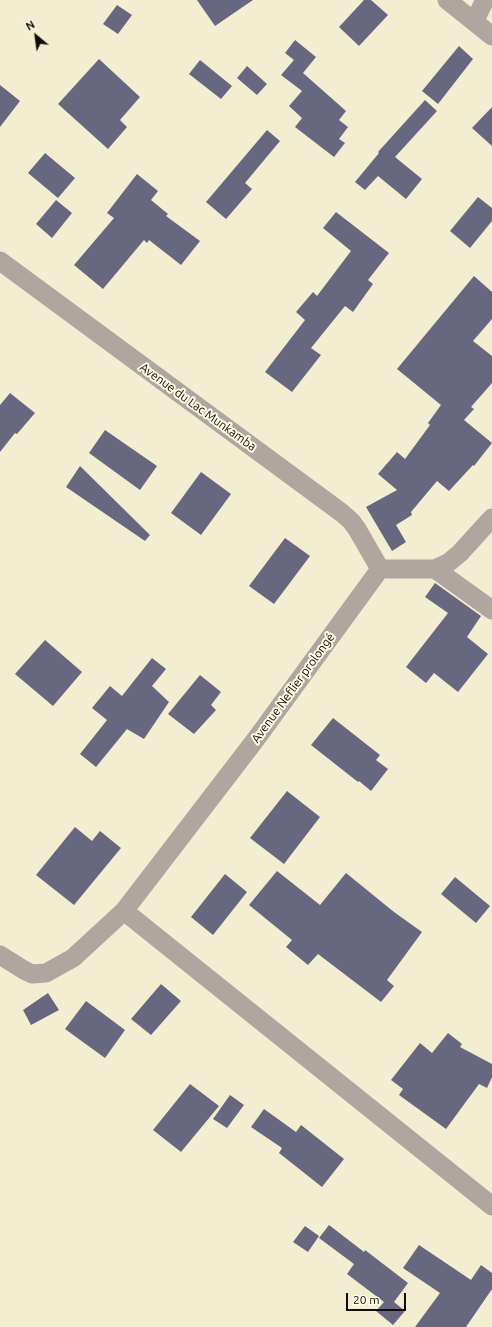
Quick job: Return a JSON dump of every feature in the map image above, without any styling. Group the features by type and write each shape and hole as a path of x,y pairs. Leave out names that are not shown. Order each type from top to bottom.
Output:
{"street":[{"path":"447,0 492,36"},
{"path":"474,22 485,0"},
{"name":"Avenue du Lac Munkamba","path":"0,261 342,514 356,529 380,569"},
{"path":"380,569 435,569 448,563 460,553 492,518"},
{"name":"Avenue Neflier prolongé","path":"0,955 14,965 28,972 38,974 46,973 73,958 124,911 256,739 380,569"},
{"path":"435,569 492,610"},
{"path":"124,911 492,1206"}],"building":[{"path":"197,0 253,0 215,26"},
{"path":"364,0 371,0 388,15 359,46 339,27"},
{"path":"117,5 132,15 118,34 103,24"},
{"path":"295,40 316,57 303,73 346,111 339,120 348,127 339,139 345,143 334,157 295,127 302,118 289,106 302,91 281,75 294,60 285,53"},
{"path":"459,46 473,59 438,104 422,91"},
{"path":"99,59 140,97 120,120 127,127 108,149 58,104"},
{"path":"200,60 232,86 221,99 189,74"},
{"path":"247,66 267,84 257,95 237,78"},
{"path":"0,85 20,101 0,127"},
{"path":"425,100 437,111 395,157 422,179 406,199 378,176 365,190 355,182 379,153 378,152"},
{"path":"492,107 492,146 472,128"},
{"path":"267,130 280,141 245,183 252,189 226,219 206,202"},
{"path":"45,153 75,178 58,198 28,173"},
{"path":"137,174 158,191 151,200 168,214 166,216 200,241 181,265 149,240 147,243 144,240 103,289 74,265 114,218 107,213"},
{"path":"478,197 492,208 492,221 470,248 450,231"},
{"path":"56,200 72,213 52,238 36,224"},
{"path":"336,212 389,253 368,280 373,284 353,312 345,306 311,348 321,355 292,392 265,372 305,320 296,312 313,292 317,296 351,251 323,228"},
{"path":"474,276 492,292 492,319 473,341 492,356 492,383 471,407 474,409 464,420 492,443 474,466 473,465 449,491 437,481 411,512 412,515 396,525 406,542 392,551 366,507 397,490 378,474 397,452 405,459 430,425 428,423 441,405 397,369"},
{"path":"10,393 35,413 17,434 15,433 0,452 0,405"},
{"path":"105,430 157,466 140,490 89,453"},
{"path":"80,466 150,535 145,541 66,487"},
{"path":"201,472 231,494 201,535 171,513"},
{"path":"285,538 310,556 274,604 249,586"},
{"path":"435,583 481,616 467,637 488,654 458,692 434,673 426,683 406,667 448,613 425,597"},
{"path":"45,640 82,672 53,706 15,674"},
{"path":"152,658 166,669 152,686 169,702 144,739 127,729 96,767 80,754 107,720 92,708 110,686 122,696"},
{"path":"200,675 221,692 211,705 216,710 194,734 168,714"},
{"path":"333,718 380,755 376,760 388,769 371,791 311,745"},
{"path":"287,791 320,817 284,864 250,838"},
{"path":"75,827 92,841 100,831 121,848 74,905 36,875"},
{"path":"277,871 320,905 346,873 394,912 422,932 387,980 394,986 381,1002 318,954 308,965 286,947 292,940 249,905"},
{"path":"225,874 247,892 213,935 191,917"},
{"path":"455,877 490,906 476,923 441,894"},
{"path":"161,984 181,1001 151,1035 131,1019"},
{"path":"48,993 59,1010 31,1025 23,1010"},
{"path":"86,1001 125,1030 105,1058 65,1029"},
{"path":"448,1033 462,1044 460,1047 492,1064 492,1077 487,1088 479,1084 446,1129 399,1095 403,1089 391,1080 420,1043 432,1053"},
{"path":"190,1084 219,1106 181,1152 153,1130"},
{"path":"230,1095 244,1105 227,1128 213,1119"},
{"path":"264,1109 296,1132 301,1125 344,1159 322,1187 279,1153 282,1148 251,1127"},
{"path":"329,1225 408,1283 394,1302 405,1311 393,1325 376,1311 384,1302 347,1274 354,1264 319,1238"},
{"path":"305,1226 319,1236 308,1252 293,1242"},
{"path":"419,1245 471,1280 481,1265 492,1273 492,1289 466,1327 415,1327 440,1293 403,1268"}]}
